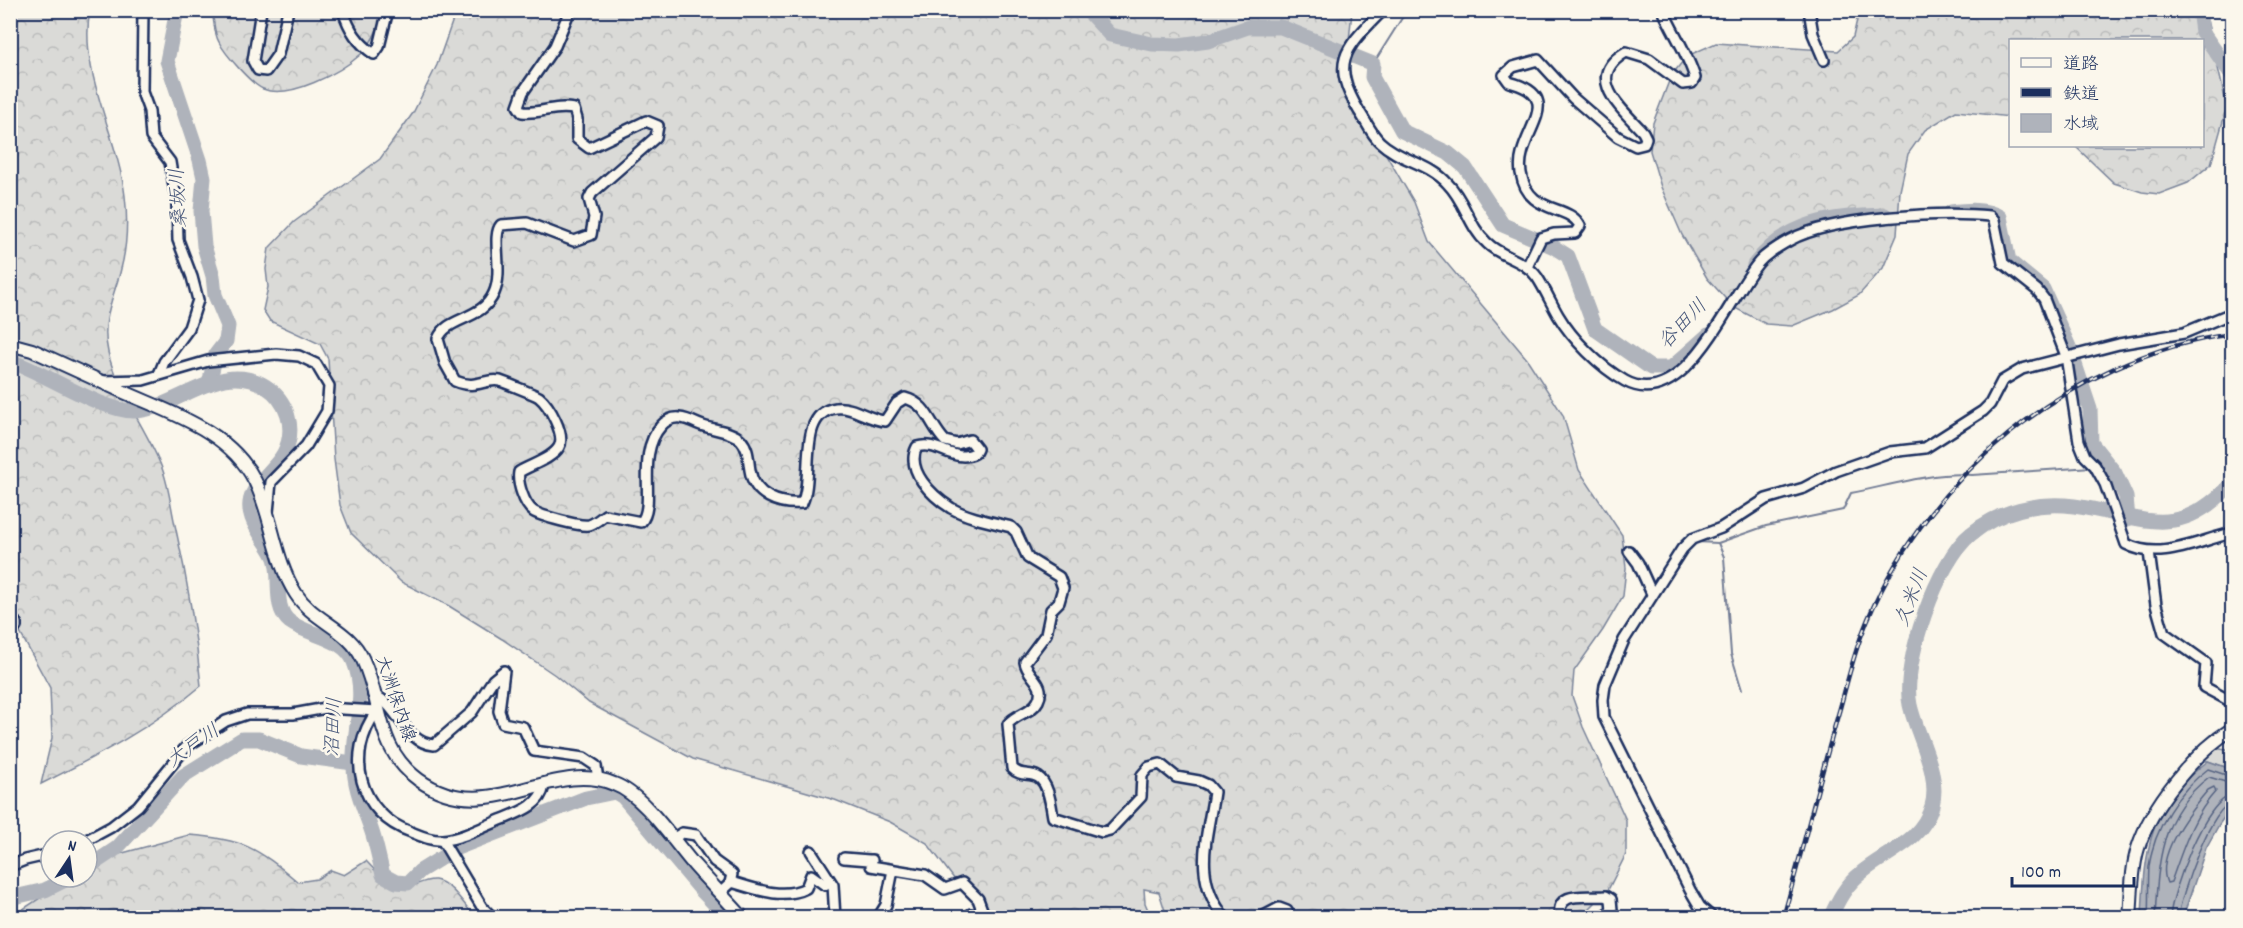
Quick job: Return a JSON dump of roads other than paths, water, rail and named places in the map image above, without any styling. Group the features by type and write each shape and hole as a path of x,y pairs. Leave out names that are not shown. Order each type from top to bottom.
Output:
{"main road":[{"name":"大洲保内線","path":"10,344 32,350 195,424 226,445 254,478 268,513 288,582 310,610 341,631 356,648 364,662 373,695 371,711 394,755 409,771 437,790 472,799 566,781 598,780 617,785 630,794 674,838 743,918"},
{"path":"2130,918 2133,871 2138,848 2147,825 2174,785 2210,746 2232,729"}],"street":[{"path":"142,10 142,92 149,111 151,137 170,162 177,205 178,240 198,300 189,328 164,362 159,374"},
{"path":"261,10 253,61 258,70 266,70 278,54 288,10"},
{"path":"343,10 355,38 366,50 375,54 379,47 388,10"},
{"path":"570,10 555,46 523,92 518,106 522,112 531,113 559,106 574,109 578,119 577,139 589,148 646,121 658,126 656,137 592,193 589,199 594,217 591,235 574,241 527,223 501,225 496,237 500,269 495,292 479,313 448,327 441,332 438,339 445,363 455,381 471,386 501,381 536,395 547,409 561,438 559,447 553,453 519,472 518,482 530,509 580,525 591,525 605,515 641,522 645,518 648,452 658,430 674,417 683,417 709,430 740,439 746,447 753,483 758,490 769,498 802,503 808,477 811,432 822,413 835,408 849,409 885,421 897,403 905,398 913,400 926,411 945,441 957,444 970,440 977,449 975,453 965,457 929,445 917,447 914,459 922,481 937,497 952,508 1011,527 1016,532 1028,558 1053,573 1062,582 1062,596 1051,610 1046,634 1025,662 1041,689 1041,695 1036,706 1012,719 1008,724 1012,768 1017,773 1038,777 1043,783 1053,817 1102,832 1110,830 1141,796 1142,775 1149,767 1160,764 1176,777 1208,785 1214,792 1203,850 1205,870 1217,908 1225,918"},
{"path":"1383,10 1361,33 1343,60 1342,72 1349,94 1376,138 1395,154 1436,172 1450,185 1480,237 1489,245 1527,267 1537,277 1559,318 1577,340 1627,382 1647,387 1671,377 1689,364 1721,322 1757,264 1766,255 1804,232 1832,226 1907,217 1990,216 1994,220 2003,263 2037,290 2044,299 2066,356 2079,441 2085,456 2095,466 2108,493 2126,544 2149,552 2161,553 2232,533"},
{"path":"1527,267 1541,238 1554,234 1575,233 1580,226 1572,218 1535,201 1526,188 1519,160 1521,146 1532,129 1538,106 1534,94 1527,87 1509,82 1504,75 1513,67 1538,60 1573,98 1618,137 1636,146 1644,144 1646,138 1614,98 1605,78 1606,70 1617,57 1626,52 1649,59 1683,84 1692,84 1695,78 1691,65 1674,37 1663,10"},
{"path":"1809,10 1813,34 1824,60"},
{"path":"1710,916 1700,908 1690,890 1604,717 1605,685 1624,640 1652,594 1692,539 1721,528 1766,500 1804,488 1836,471 1890,452 1924,448 1936,444 1990,405 2002,381 2010,374 2066,356 2184,333 2232,313"},
{"path":"99,381 143,380 208,361 276,354 299,356 316,364 324,374 328,386 327,411 306,446 271,482 268,513"},
{"path":"1629,551 1638,563 1652,594"},
{"path":"2149,552 2156,605 2164,633 2206,663 2204,687 2232,702"},
{"path":"10,621 16,623 16,627 10,634"},
{"path":"373,695 382,698 400,723 409,731 424,742 434,745 472,712 494,680 504,671 499,711 503,723 523,728 534,751 584,758 596,766 598,780"},
{"path":"99,834 138,806 187,746 199,736 226,721 247,714 293,714 326,708 371,711 359,760 360,777 367,795 384,820 443,843 524,810 542,795 543,786"},
{"path":"674,838 682,833 696,835 714,861 732,874 730,883 720,893"},
{"path":"443,843 482,907 493,918"},
{"path":"811,851 834,888 835,918"},
{"path":"10,866 39,858"},
{"path":"844,858 872,860 871,866 925,875 945,889 962,883 974,892 985,918"},
{"path":"878,918 886,905 892,870"},
{"path":"730,883 788,894 806,888 810,875 825,885 830,882"},
{"path":"1560,918 1558,909 1564,899 1606,896 1611,899 1612,910 1601,918"},
{"path":"1260,918 1279,908 1287,911 1290,918"},
{"path":"846,918 858,918"}],"water":[{"path":"2208,761 2232,772 2232,807 2206,848 2183,917 2142,917 2145,870 2154,830 2173,795"}],"waterway":[{"name":"桑坂川","path":"177,10 167,61 200,160 204,178 201,211 204,246 213,276 215,295 228,326 226,341 216,354 209,384"},
{"name":"谷田川","path":"1087,10 1110,35 1152,44 1179,45 1208,41 1248,27 1281,27 1373,64 1372,77 1402,131 1448,153 1465,167 1503,225 1552,246 1568,256 1595,329 1651,368 1671,368 1708,335"},
{"path":"1373,64 1402,18 1412,10"},
{"path":"2199,10 2202,32 2232,75"},
{"name":"谷田川","path":"1951,212 1983,211 2000,217 2009,261 2043,289 2070,349 2090,409 2091,443 2115,473 2126,497 2128,519"},
{"name":"谷田川","path":"1754,265 1781,238 1796,230 1829,220 1885,215"},
{"name":"沼田川","path":"10,361 91,399 123,410 136,411 152,408 200,387 232,378 249,379 265,386 279,399 288,415 290,425 288,444 279,461 254,490 250,508 252,518 275,558 279,601 284,616 298,627 342,647 354,662 360,688 354,773 383,875 396,882 408,883 420,871 457,848 586,798 615,792 623,797 702,891 728,918"},
{"path":"2098,466 2105,463"},
{"path":"1696,542 1718,543 1766,526 1843,510 1851,493 1911,480 1942,475 2092,467"},
{"name":"久米川","path":"1830,918 1839,899 1851,883 1871,865 1912,838 1927,819 1932,806 1934,793 1931,768 1910,705 1911,665 1925,614 1935,589 1946,566 1971,534 2006,514 2047,505 2074,506 2139,519 2175,520 2193,514 2212,502 2232,483"},
{"path":"1718,543 1724,557 1731,654 1742,690"},
{"name":"大戸川","path":"99,860 117,848 183,776 242,739 259,739 301,756 353,763"},
{"name":"大戸川","path":"10,898 47,889"}],"railway":[{"path":"1783,918 1850,670 1862,634 1888,578 1921,526 1962,478 2008,435 2059,398 2114,369 2172,347 2232,334"}]}
